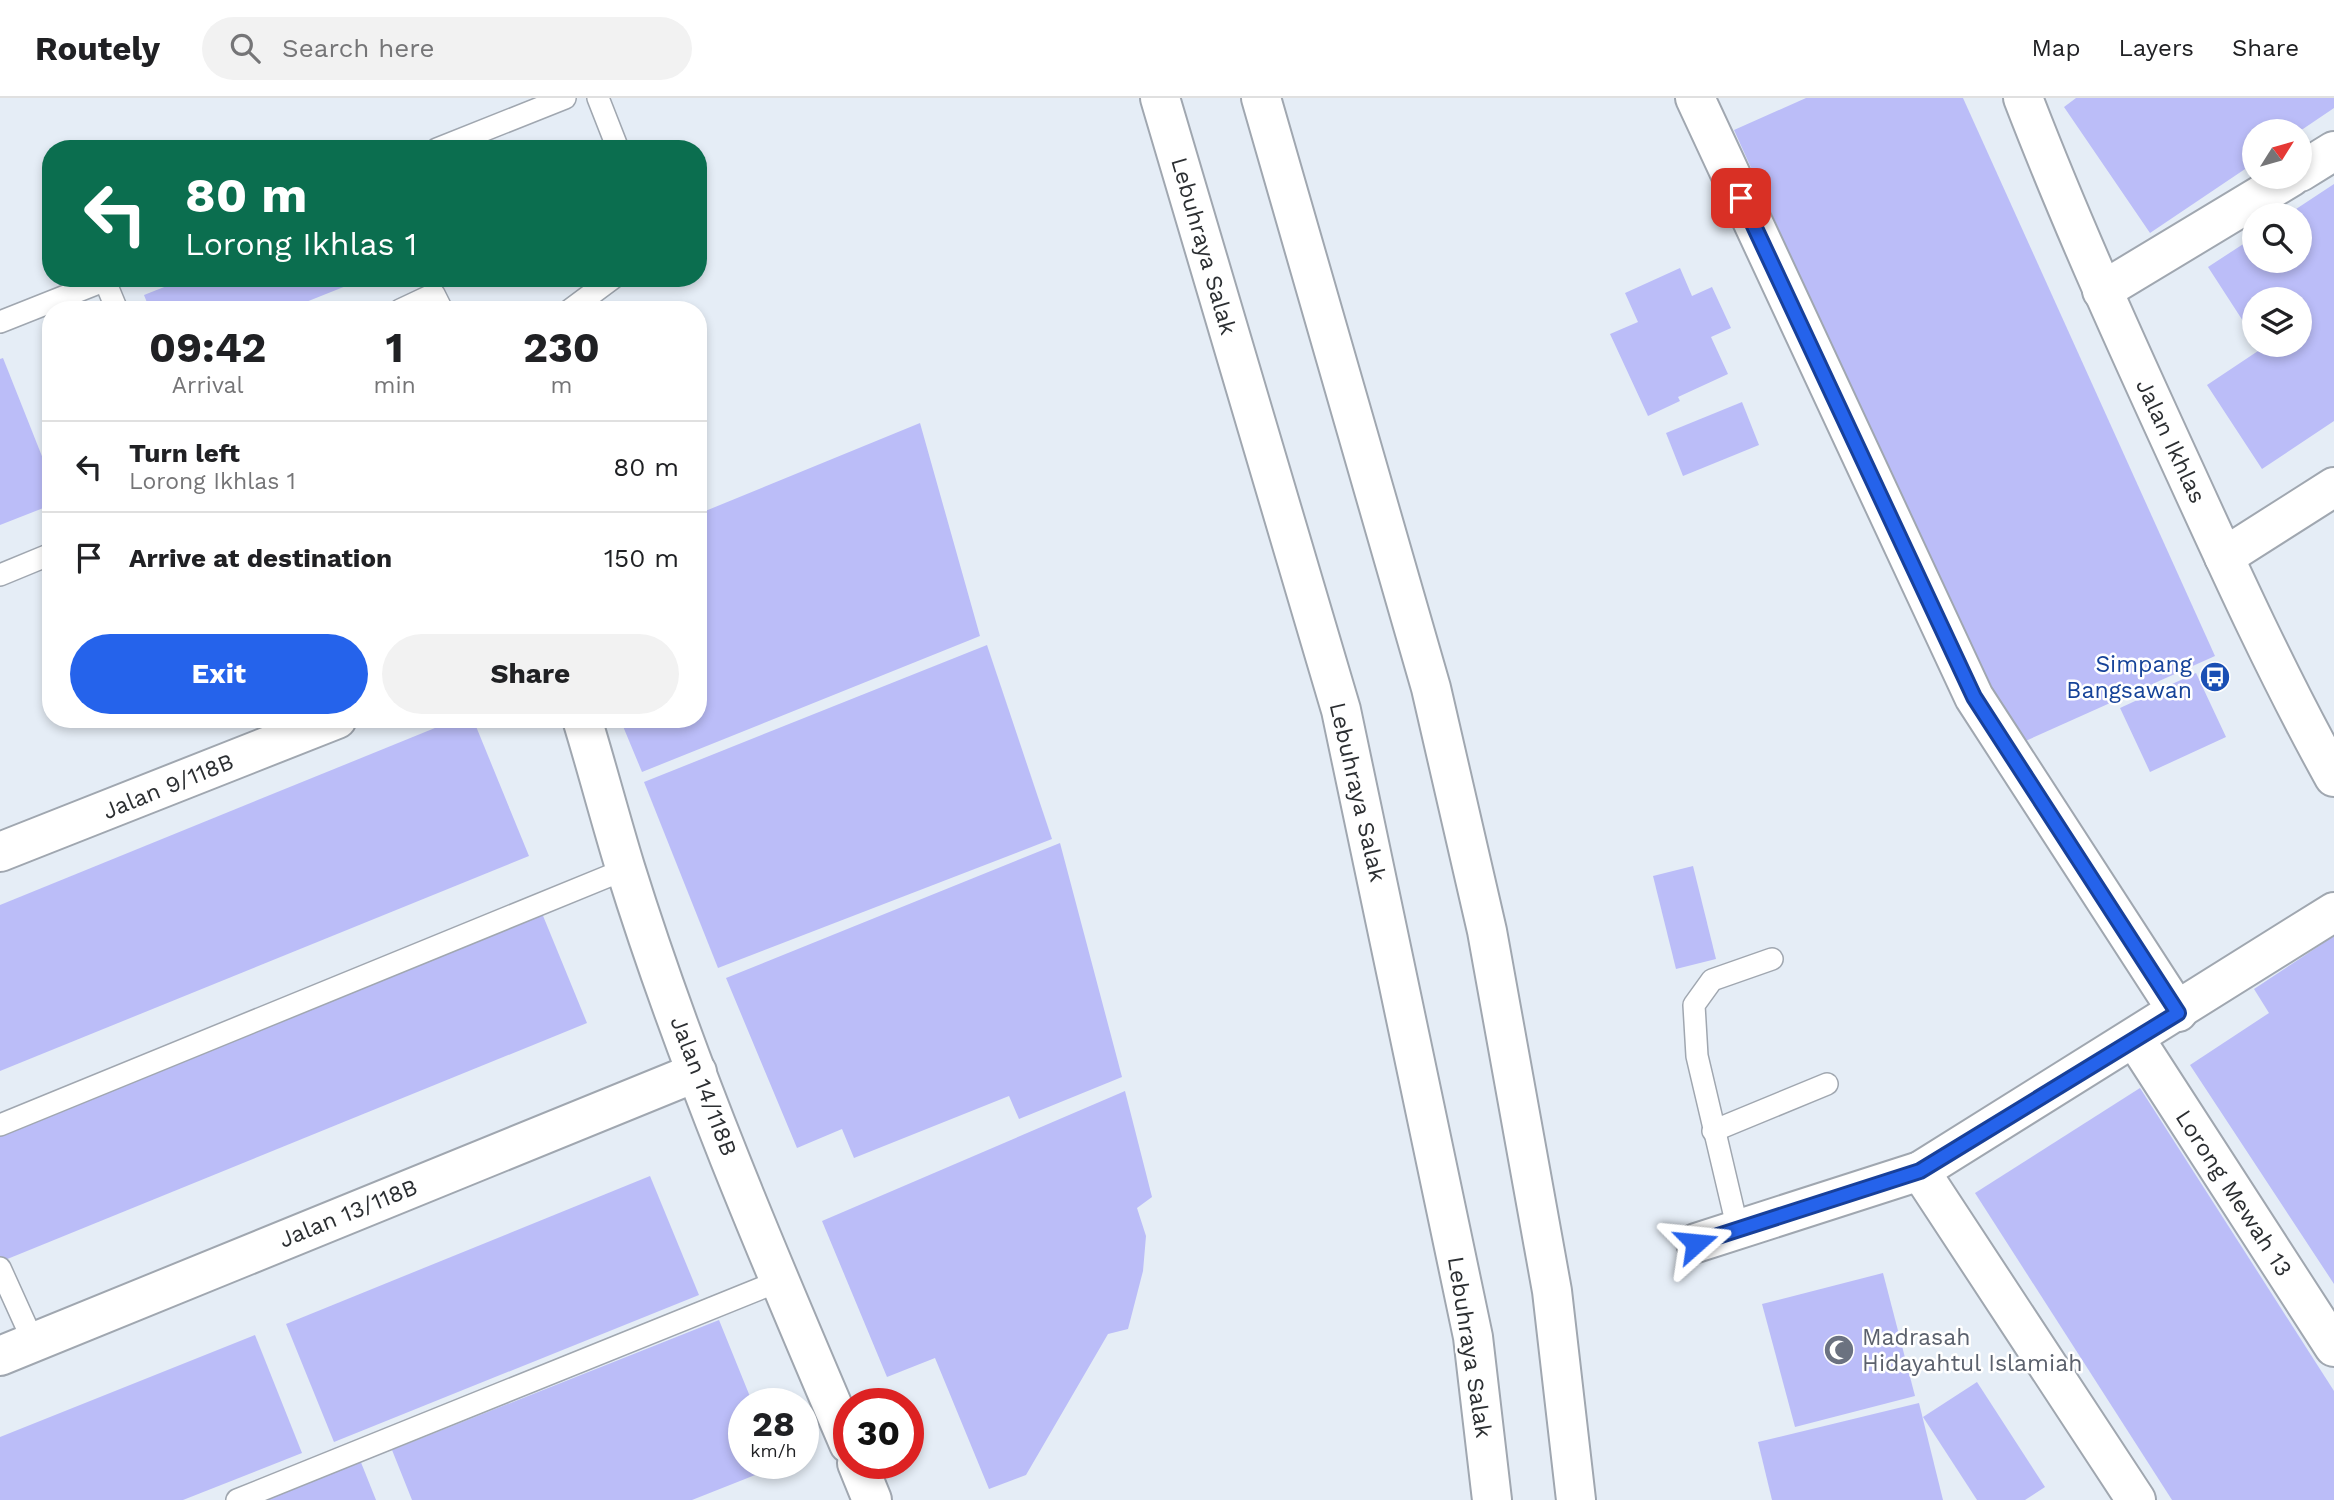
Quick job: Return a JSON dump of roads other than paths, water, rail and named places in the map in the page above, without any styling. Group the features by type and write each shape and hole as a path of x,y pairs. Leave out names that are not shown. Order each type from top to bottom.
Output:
{"main road":[{"name":"Lebuhraya Salak","path":"1160,98 1341,710 1473,1337 1492,1500"},
{"path":"1261,98 1431,688 1487,931 1552,1291 1596,1500"},
{"path":"1695,98 1974,697 2178,1013"},
{"name":"Jalan Ikhlas","path":"2023,98 2074,230 2102,292 2224,557 2308,730 2334,777"},
{"path":"2312,165 2334,151"},
{"path":"2102,292 2271,189"},
{"path":"2224,557 2334,487"},
{"name":"Jalan 9/118B","path":"0,852 314,728"},
{"name":"Jalan 14/118B","path":"585,728 626,869 697,1072 779,1281 833,1407"},
{"path":"1696,1243 1920,1171 2178,1013 2334,912"},
{"name":"Lorong Mewah 13","path":"2135,1038 2334,1347"},
{"name":"Jalan 13/118B","path":"16,1348 697,1072"},
{"path":"1920,1171 2136,1500"},
{"path":"1552,1291 1576,1500"},
{"path":"1473,1337 1475,1500"},
{"path":"863,1479 872,1500"}],"lane":[{"path":"460,140 565,98"},
{"path":"597,98 614,140"},
{"path":"54,301 88,287"},
{"path":"582,301 601,287"},
{"path":"419,301 434,294 438,301"},
{"path":"0,323 42,306"},
{"path":"0,575 42,558"},
{"path":"0,1125 626,869"},
{"path":"1738,1230 1697,1056 1694,1005 1712,980 1772,959"},
{"path":"1713,1131 1827,1084"},
{"path":"0,1268 16,1348"},
{"path":"237,1500 779,1281"}],"place":[{"name":"Simpang Bangsawan","path":"2215,677"},
{"name":"Madrasah Hidayahtul Islamiah","path":"1839,1350"}]}
